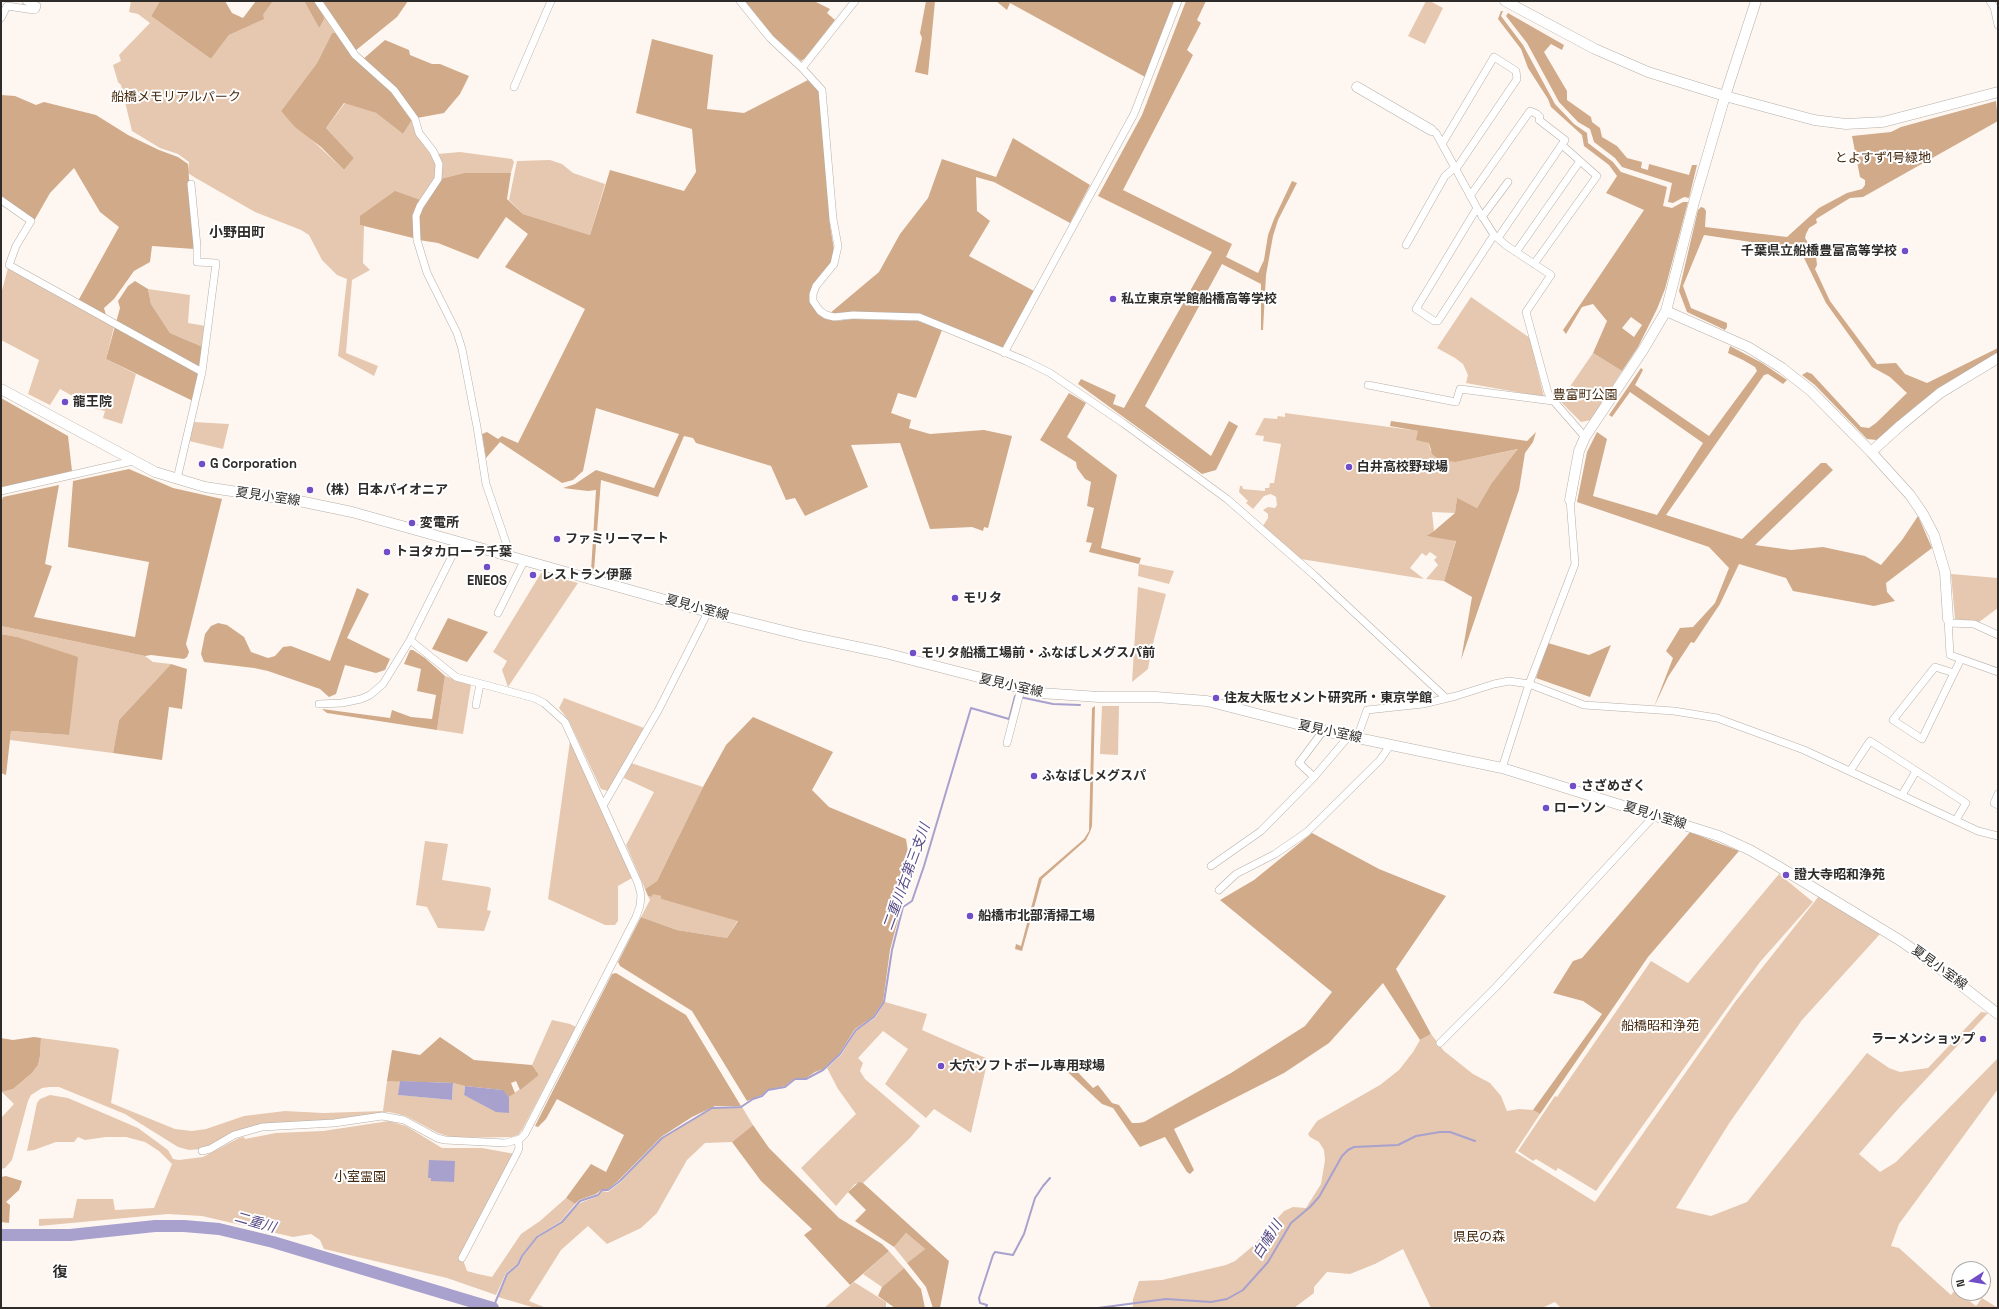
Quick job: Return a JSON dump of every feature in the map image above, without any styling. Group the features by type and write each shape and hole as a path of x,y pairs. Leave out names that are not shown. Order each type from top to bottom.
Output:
{"main road":[{"path":"1505,1 1595,49 1648,72 1725,96 1814,120 1860,124 1898,119 1998,92"},
{"path":"1570,500 1579,451 1585,437 1643,350 1666,311 1694,202 1725,96 1756,1"},
{"path":"1357,87 1431,130"},
{"path":"1666,311 1748,347 1782,368 1811,391 1871,452 1910,495 1923,514 1934,535 1945,572 1948,621"},
{"path":"1871,452 1901,424 1940,393 1998,358"},
{"name":"夏見小室線","path":"1,388 133,461 156,472 177,479 218,489 330,507 708,612 800,635 891,655 1021,689 1054,695 1156,697 1207,701 1322,731 1502,768 1719,836 1776,865 1901,941 1948,974 1998,1014"}],"street":[{"path":"1,18 7,6 34,10 36,9 36,6 26,1"},
{"path":"318,1 355,55 394,90 415,119 419,133 433,151 439,164 438,179 420,206 416,216 417,240 427,273 457,333 462,349 486,484 511,557"},
{"path":"514,87 550,1"},
{"path":"740,1 770,38 802,68 822,90 833,219 838,246 834,264 814,290 813,301 815,306 826,315 834,317 853,315 918,318 1026,361 1050,373 1123,422 1227,499 1314,575 1446,698"},
{"path":"802,68 855,1"},
{"path":"1004,353 1134,114 1178,1"},
{"path":"1990,1 1994,7 1998,25"},
{"path":"1406,245 1445,176 1452,170 1456,169 1517,79 1516,71 1494,57 1442,144"},
{"path":"1470,196 1530,111 1537,114 1540,117 1539,120 1565,140 1496,236 1438,321 1434,321 1416,309 1476,208"},
{"path":"1431,130 1434,131 1442,144 1476,208 1496,236 1516,252 1551,275 1526,312 1548,393 1553,401 1585,437"},
{"path":"1534,264 1597,176 1562,145"},
{"path":"1516,252 1580,161"},
{"path":"1482,217 1508,182"},
{"path":"177,479 202,372 216,264 197,262 197,246 191,184"},
{"path":"1,200 31,221 16,246 9,265 202,372"},
{"path":"1368,386 1456,402 1460,389 1553,401"},
{"path":"1,491 133,461"},
{"path":"1502,768 1529,684 1575,564 1570,500"},
{"path":"319,704 353,701 370,695 383,684 410,640 459,542"},
{"path":"498,613 524,560"},
{"path":"604,804 659,709 708,612"},
{"path":"1998,635 1974,624 1948,621 1950,655 1998,672"},
{"path":"202,1151 234,1135 262,1127 334,1123 382,1116 404,1120 437,1138 445,1140 505,1143 518,1140 525,1134 636,917 640,906 641,895 638,883 604,804 565,722 557,712 534,698 456,678 410,640"},
{"path":"1954,674 1935,667 1892,720 1922,739 1954,674 1961,659"},
{"path":"1211,866 1260,831 1353,737 1367,710 1423,704 1503,682 1529,684 1584,705 1708,715 1804,750 1978,830 1998,836"},
{"path":"476,705 480,684"},
{"path":"1007,743 1021,689"},
{"path":"1314,777 1299,764 1322,731"},
{"path":"1850,771 1870,741 1966,803 1956,820"},
{"path":"1218,890 1236,874 1275,854 1307,832 1380,760 1391,744"},
{"path":"1902,795 1916,771"},
{"path":"1998,794 1994,803 1998,805"},
{"path":"1440,1044 1496,987 1654,816"},
{"path":"462,1258 517,1153 519,1148 518,1140"}],"green space":[{"name":"船橋メモリアルパーク","path":"131,1 160,1 151,16 211,59 229,35 263,19 263,15 273,1 304,1 319,28 323,12 336,33 332,33 317,63 281,111 344,170 354,158 326,128 345,103 376,113 403,134 412,120 417,135 437,164 437,174 420,200 360,225 364,226 363,263 370,270 352,280 346,353 378,366 374,376 338,356 347,279 337,275 322,260 309,235 301,230 255,212 194,177 188,173 189,162 178,154 160,148 132,131 121,85 118,82 113,65 121,61 119,55 150,23 138,14 129,12"},
{"path":"160,1 225,1 232,13 243,18 256,1 273,1 263,15 264,19 229,35 211,59 151,16"},
{"path":"304,1 315,1 323,12 324,19 319,28"},
{"path":"320,1 408,1 397,17 355,51"},
{"path":"745,1 814,1 830,9 827,13 835,20 801,61 772,35"},
{"path":"926,1 935,1 928,75 915,72 922,38 920,33"},
{"path":"996,1 1174,1 1147,78 1010,3 1007,10"},
{"path":"1186,1 1206,1 1197,20 1201,23 1187,50 1193,55 1123,190 1232,244 1226,257 1258,273 1264,260 1268,235 1274,219 1292,181 1297,183 1278,220 1273,236 1266,275 1263,330 1261,330 1261,284 1222,264 1145,406 1211,456 1229,421 1238,426 1216,470 1202,474 1078,384 1081,379 1116,395 1113,404 1124,408 1212,252 1098,196 1142,115"},
{"path":"1426,1 1430,1 1443,8 1425,44 1408,36"},
{"path":"1501,11 1503,11 1501,16 1523,45 1555,104 1574,124 1587,133 1588,143 1613,162 1621,172 1667,187 1663,206 1672,208 1683,202 1688,202 1665,289 1638,347 1622,371 1593,353 1607,321 1593,304 1582,307 1566,334 1563,330 1644,210 1606,193 1617,176 1609,165 1584,146 1582,135 1551,107 1548,99 1528,68 1521,49 1498,19","holes":["1631,317 1642,325 1634,337 1622,328"]},
{"path":"1508,13 1564,45 1562,50 1551,44 1544,52 1567,91 1567,100 1591,117 1592,122 1600,128 1602,137 1617,146 1627,158 1642,162 1641,168 1648,170 1649,164 1689,175 1692,165 1697,165 1689,198 1684,197 1673,203 1668,202 1672,183 1622,167 1615,158 1594,142 1590,129 1578,122 1559,102 1527,43 1506,16"},
{"path":"332,33 336,33 393,91 412,120 403,134 376,113 344,103 326,128 354,158 344,170 321,147 295,127 281,111 317,63"},
{"path":"652,39 713,55 707,109 744,113 808,80 820,93 830,225 834,250 833,261 810,302 819,315 826,319 835,321 853,319 918,321 942,330 916,398 898,393 891,413 911,420 909,428 930,434 984,430 1012,436 988,528 984,527 983,531 972,527 930,529 900,443 851,445 868,487 805,516 795,498 786,500 771,466 696,443 693,438 684,436 658,497 601,480 594,571 591,571 596,490 588,491 563,488 575,484 596,470 654,488 679,434 596,408 583,471 573,480 562,483 500,442 486,458 482,434 487,432 498,439 502,436 518,443 585,309 505,267 528,234 506,217 478,259 438,243 419,240 418,216 440,179 464,173 511,173 507,199 523,214 590,235 610,170 684,191 696,172 692,129 636,113"},
{"path":"385,40 409,50 410,55 432,64 440,64 469,76 460,94 444,113 417,118 362,60"},
{"path":"1,95 15,96 36,105 44,102 96,115 128,135 159,150 178,157 188,164 194,249 152,246 150,262 134,271 114,299 104,308 107,319 78,301 119,227 100,212 74,168 50,193 34,221 1,198"},
{"name":"とよすず1号緑地","path":"1996,101 1998,121 1863,197 1850,198 1816,219 1817,223 1809,228 1806,234 1805,238 1810,246 1807,250 1816,256 1817,265 1815,269 1830,301 1877,364 1896,363 1905,374 1927,383 1998,348 1998,354 1917,405 1877,440 1867,439 1815,385 1802,375 1807,372 1812,374 1861,427 1869,428 1876,423 1907,393 1890,377 1872,367 1826,303 1804,258 1795,251 1785,247 1704,235 1683,286 1691,308 1727,323 1727,327 1725,330 1687,312 1679,291 1698,210 1701,207 1706,211 1705,227 1787,237 1819,208 1847,193 1862,189 1865,185 1865,180 1860,177 1852,136 1891,132 1901,127"},
{"path":"1013,138 1090,185 1070,223 994,182 976,177 977,211 990,221 969,256 1034,291 1004,348 1000,349 921,315 829,314 879,272 900,234 928,198 942,159 996,177"},
{"path":"460,152 512,159 514,162 511,173 464,173 440,179 438,154"},
{"path":"550,160 562,164 573,173 605,184 590,235 523,214 509,200 517,161"},
{"path":"395,191 420,200 413,215 413,238 360,225 360,216"},
{"path":"8,268 114,327 106,359 136,374 122,424 103,418 105,411 93,408 94,400 85,397 83,402 60,389 50,405 28,394 39,360 1,340 1,294"},
{"path":"135,281 148,289 151,304 170,333 203,347 193,401 106,359 120,308 118,301 128,286"},
{"path":"148,289 190,295 188,323 206,326 203,347 170,333 151,304"},
{"path":"1471,297 1530,338 1544,397 1466,383 1468,375 1463,364 1437,348"},
{"path":"1730,346 1762,363 1787,380 1783,384 1768,374 1764,375 1666,515 1742,539 1821,463 1826,463 1833,470 1755,545 1791,550 1823,547 1865,556 1881,565 1902,540 1918,516 1932,548 1886,583 1887,592 1895,601 1874,606 1793,591 1786,578 1739,564 1720,604 1694,643 1691,642 1668,677 1654,707 1673,658 1666,651 1680,628 1693,627 1715,603 1729,568 1709,547 1577,502 1587,452 1597,432 1607,439 1593,496 1657,515 1703,443 1630,392 1612,417 1609,415 1641,368 1643,370 1635,385 1709,436 1757,371 1755,367 1728,353"},
{"name":"豊富町公園","path":"1593,353 1622,371 1591,420 1581,422 1560,401"},
{"path":"1069,393 1086,403 1067,437 1117,475 1101,548 1141,558 1139,564 1089,552 1092,543 1086,542 1094,508 1087,506 1091,482 1085,479 1077,468 1076,462 1040,440"},
{"path":"1,398 68,436 72,471 1,488"},
{"path":"1285,413 1419,431 1429,443 1430,450 1441,461 1456,462 1519,449 1491,484 1477,508 1457,499 1455,513 1432,512 1434,531 1426,536 1456,540 1444,581 1426,579 1438,565 1434,560 1437,557 1430,552 1426,556 1422,553 1410,568 1424,579 1301,559 1263,526 1268,518 1268,514 1263,510 1268,507 1275,508 1277,505 1276,497 1271,494 1264,496 1253,509 1246,503 1248,501 1239,492 1240,486 1242,486 1243,489 1265,491 1265,488 1269,488 1270,483 1274,483 1281,444 1263,441 1264,436 1255,435 1264,418 1277,419 1278,416 1285,417"},
{"path":"1391,421 1527,441 1536,432 1533,442 1525,453 1519,490 1461,660 1472,597 1444,581 1456,541 1426,536 1455,513 1457,498 1477,508 1491,484 1518,449 1456,462 1441,461 1432,454 1429,443 1416,440 1418,431 1390,426"},
{"path":"193,422 229,424 223,449 189,441"},
{"path":"129,469 173,488 222,499 186,644 189,652 187,657 184,659 151,655 145,656 1,626 1,503 3,497 59,485 45,564 52,566 34,617 135,637 149,562 68,547 73,481"},
{"path":"1139,564 1174,571 1169,584 1138,576"},
{"path":"541,573 578,583 508,687 502,670 507,661 493,652"},
{"path":"1951,574 1998,578 1998,608 1979,622 1955,619"},
{"path":"1138,587 1166,594 1152,647 1148,669 1132,682"},
{"path":"357,588 369,594 347,638 390,659 385,670 376,673 345,665 336,694 329,697 320,689 268,671 204,662 201,654 205,634 211,626 218,623 227,625 244,637 251,652 268,658 275,656 283,647 291,646 330,661"},
{"path":"448,618 488,632 467,662 432,649"},
{"path":"1,626 145,656 153,662 171,664 119,720 113,753 10,740 11,731 69,735 17,637 1,634"},
{"path":"1,634 17,637 78,657 69,735 11,731 6,775 1,773"},
{"path":"1548,643 1589,655 1611,645 1590,697 1536,678"},
{"path":"410,650 413,650 425,658 445,676 437,730 327,713 322,709 390,718 392,710 411,717 432,719 436,695 417,691 421,669 404,664"},
{"path":"171,664 187,669 182,709 169,707 162,760 113,753 119,720"},
{"path":"445,676 471,685 463,734 437,730"},
{"path":"564,698 644,728 608,791 601,789 569,721 559,708"},
{"path":"1095,706 1092,826 1086,840 1042,879 1022,951 1015,949 1016,944 1021,946 1039,878 1084,839 1089,831 1092,708"},
{"path":"1102,706 1119,706 1118,755 1100,754"},
{"path":"753,717 833,752 812,790 829,807 906,839 909,858 907,885 890,950 883,1002 873,1017 855,1029 839,1054 823,1069 806,1078 795,1078 785,1086 767,1090 762,1095 747,1101 692,1011 620,966 618,962 641,917 677,930 727,938 738,921 661,899 661,896 653,894 652,897 648,896 645,889 657,881 703,787 726,745"},
{"path":"570,741 632,878 618,886 618,921 615,925 605,925 548,899"},
{"path":"631,763 703,787 657,881 645,889 626,845 654,792 624,778"},
{"path":"1690,832 1739,851 1648,957 1540,1114 1533,1110 1602,1014 1583,1001 1553,993 1573,961 1582,958"},
{"path":"1312,833 1379,869 1446,896 1396,969 1431,1034 1420,1040 1383,983 1329,1043 1284,1073 1174,1129 1194,1170 1190,1174 1187,1172 1165,1137 1140,1147 1113,1108 1102,1104 1059,1064 1058,1061 1064,1058 1093,1088 1098,1085 1112,1103 1119,1105 1132,1123 1138,1123 1144,1122 1231,1073 1305,1026 1332,992 1220,900 1254,880"},
{"path":"425,841 448,844 442,880 489,887 491,889 487,910 491,911 484,931 438,928 427,907 416,905"},
{"name":"船橋昭和浄苑","path":"1779,874 1813,902 1760,962 1596,1191 1558,1168 1556,1171 1536,1159 1533,1161 1518,1151 1555,1096 1557,1097 1651,961 1688,983"},
{"path":"653,893 661,896 661,899 738,920 727,938 677,930 641,917 650,900 648,896 652,897"},
{"name":"県民の森","path":"1819,896 1881,933 1802,1020 1730,1122 1676,1208 1711,1216 1747,1202 1867,1053 1889,1068 1900,1072 1928,1068 1981,1012 1988,1013 1899,1108 1859,1154 1880,1172 1896,1162 1998,1058 1998,1089 1899,1224 1891,1246 1899,1248 1951,1295 1951,1301 1969,1301 1976,1306 1980,1301 1987,1301 1998,1308 1561,1308 1555,1302 1542,1308 1431,1308 1403,1249 1375,1264 1350,1274 1327,1272 1314,1287 1314,1293 1294,1308 1133,1308 1133,1299 1139,1281 1162,1280 1226,1265 1235,1261 1254,1245 1284,1211 1293,1207 1306,1208 1321,1184 1325,1160 1324,1150 1319,1142 1310,1137 1308,1134 1317,1121 1380,1085 1399,1070 1420,1040 1431,1034 1444,1051 1473,1074 1490,1083 1501,1096 1507,1111 1519,1109 1533,1110 1540,1114 1515,1152 1595,1202 1735,1002"},
{"path":"616,973 686,1015 741,1106 715,1106 692,1117 661,1137 619,1180 607,1190 601,1190 596,1194 579,1200 575,1204 566,1198 591,1164 606,1172 624,1135 557,1099 546,1119 538,1127 535,1126 612,974"},
{"path":"885,1002 927,1014 922,1030 988,1059 971,1133 934,1109 926,1118 885,1084 908,1049 883,1031 858,1058 863,1063 860,1071 865,1079 920,1126 910,1138 863,1183 855,1184 836,1206 801,1168 856,1114 838,1089 827,1068 841,1055 857,1030 875,1018"},
{"path":"552,1020 576,1027 522,1130 518,1135 512,1137 454,1138 438,1133 406,1116 389,1112 340,1119 276,1124 201,1149 189,1150 178,1147 125,1114 59,1087 50,1087 42,1088 31,1095 12,1160 5,1168 1,1169 1,1118 14,1104 2,1092 13,1089 32,1073 38,1065 41,1038 116,1048 119,1050 111,1103 175,1129 192,1131 206,1129 244,1116 285,1111 323,1113 383,1111 387,1081 400,1081 399,1095 452,1100 453,1083 465,1086 464,1095 508,1113 509,1097 539,1075 532,1065"},
{"path":"34,1037 41,1038 38,1065 32,1073 13,1089 2,1092 1,1038 13,1040"},
{"path":"440,1037 474,1060 532,1065 539,1075 520,1090 516,1081 511,1083 515,1093 509,1097 502,1090 465,1086 453,1083 387,1081 392,1050 420,1055"},
{"name":"小室霊園","path":"50,1095 68,1098 138,1128 168,1150 173,1159 179,1160 203,1157 239,1138 244,1137 245,1139 276,1133 323,1131 389,1121 406,1126 442,1148 482,1148 515,1154 463,1260 467,1271 492,1277 521,1234 540,1221 566,1198 575,1204 561,1221 537,1236 521,1256 517,1265 506,1273 496,1295 447,1278 324,1249 320,1240 311,1234 293,1237 202,1216 168,1214 39,1226 39,1219 73,1218 77,1199 113,1199 115,1210 154,1208 172,1164 159,1151 145,1142 126,1137 106,1137 85,1140 78,1137 74,1142 56,1142 27,1151 37,1103 40,1099"},
{"path":"742,1107 753,1125 732,1142 705,1143 687,1160 657,1213 641,1228 607,1244 588,1226 561,1250 529,1301 546,1308 535,1308 498,1297 508,1274 519,1266 523,1256 537,1238 562,1222 580,1203 598,1196 602,1191 608,1192 621,1182 662,1138 713,1108"},
{"path":"753,1125 769,1148 839,1218 882,1244 889,1251 850,1285 804,1235 812,1229 761,1181 732,1142"},
{"path":"6,1176 22,1181 19,1190 6,1202 10,1205 9,1223 1,1222 1,1177"},
{"path":"859,1182 863,1183 949,1261 940,1308 933,1308 926,1287 907,1263 925,1249 906,1233 894,1247 855,1221 866,1210 848,1192"},
{"path":"906,1233 925,1249 907,1263 894,1247"},
{"path":"889,1251 904,1268 882,1287 863,1274"},
{"path":"904,1268 921,1289 925,1308 895,1308 878,1296 882,1287"},
{"path":"854,1282 886,1302 886,1308 824,1308"}],"shaded area":[{"path":"400,1081 453,1083 452,1100 398,1095"},
{"path":"465,1086 503,1090 509,1097 509,1113 496,1112 464,1095"},
{"path":"429,1160 455,1161 454,1182 431,1181 431,1178 428,1178"}],"waterway":[{"name":"二重川右第三支川","path":"493,1308 507,1274 518,1265 522,1256 537,1237 562,1222 580,1201 598,1195 602,1190 608,1190 620,1181 662,1138 712,1108 741,1107 753,1099 762,1096 768,1090 785,1087 795,1079 806,1079 823,1070 840,1054 856,1030 874,1017 884,1002 892,950 903,907 912,901 924,866 971,708 1009,719 1015,696 1053,704 1080,705"},
{"name":"白幡川","path":"1098,1308 1166,1299 1211,1302 1227,1299 1243,1290 1268,1262 1291,1223 1310,1207 1319,1197 1342,1156 1348,1150 1354,1147 1398,1145 1416,1136 1440,1132 1450,1132 1475,1141"},
{"path":"986,1308 987,1305 980,1303 979,1298 993,1255 995,1252 1013,1255 1024,1234 1035,1198 1050,1178"},
{"name":"二重川","path":"1,1235 70,1235 155,1226 184,1226 219,1229 273,1242 493,1308"}],"place":[{"name":"千葉県立船橋豊富高等学校","path":"1905,251"},
{"name":"私立東京学館船橋高等学校","path":"1113,299"},
{"name":"龍王院","path":"65,402"},
{"name":"G Corporation","path":"202,464"},
{"name":"白井高校野球場","path":"1349,467"},
{"name":"（株）日本パイオニア","path":"310,490"},
{"name":"変電所","path":"412,523"},
{"name":"ファミリーマート","path":"557,539"},
{"name":"トヨタカローラ千葉","path":"387,552"},
{"name":"ENEOS","path":"487,567"},
{"name":"レストラン伊藤","path":"533,575"},
{"name":"モリタ","path":"955,598"},
{"name":"モリタ船橋工場前・ふなばしメグスパ前","path":"913,653"},
{"name":"住友大阪セメント研究所・東京学館","path":"1216,698"},
{"name":"ふなばしメグスパ","path":"1034,776"},
{"name":"さざめざく","path":"1573,786"},
{"name":"ローソン","path":"1546,808"},
{"name":"證大寺昭和浄苑","path":"1786,875"},
{"name":"船橋市北部清掃工場","path":"970,916"},
{"name":"ラーメンショップ","path":"1983,1039"},
{"name":"大穴ソフトボール専用球場","path":"941,1066"}],"district":[{"name":"小野田町","path":"237,233"},
{"name":"復","path":"60,1273"}]}
